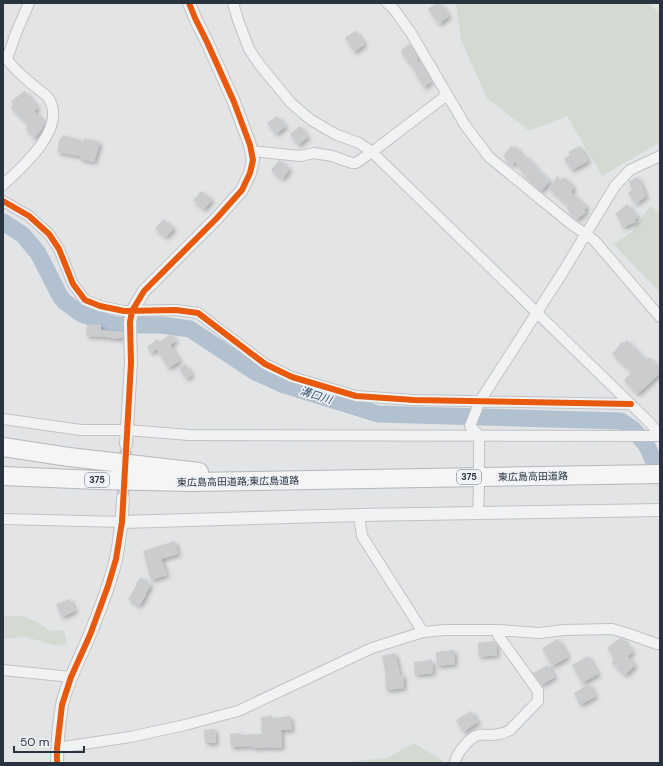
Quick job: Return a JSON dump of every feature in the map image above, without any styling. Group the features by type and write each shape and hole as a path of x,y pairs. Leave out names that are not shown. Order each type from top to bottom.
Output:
{"highway":[{"path":"3,447 77,458 231,476"},
{"name":"東広島高田道路;東広島道路","path":"3,468 310,480"},
{"name":"東広島高田道路","path":"310,480 660,474"},
{"name":"東広島高田道路;東広島道路","path":"3,476 191,482 310,480"},
{"path":"3,488 191,482"}],"street":[{"path":"3,185 30,159 44,142 51,127 53,111 49,98 12,67 7,59 29,3"},
{"path":"126,444 131,363 130,322 132,311 144,291 217,218 242,190 250,173 253,160 250,145 234,102 189,3"},
{"path":"233,3 249,49 259,64 291,103 311,120 335,134 359,143 372,152 631,404 660,435"},
{"path":"387,3 393,8 411,32 465,125 490,157 560,215 594,240 660,317"},
{"path":"251,151 300,156 314,153 332,156 356,163 447,95"},
{"path":"479,468 479,435 470,426 480,401 615,186 630,170 660,156"},
{"path":"3,201 29,216 49,234 59,249 73,284 85,300 100,306 124,311 176,310 198,313 265,364 292,377 356,396 414,400 631,404"},
{"path":"3,419 81,430 127,430 188,435 660,435"},
{"path":"478,513 479,487"},
{"path":"57,763 57,748 62,705 71,677 90,635 116,559 122,522 123,498"},
{"path":"3,518 122,522 359,515 660,510"},
{"path":"359,515 362,536 423,632"},
{"path":"57,748 130,737 238,712 372,648 423,632 445,630 498,630 539,634 564,630 612,629 660,644"},
{"path":"455,763 455,759 460,750 474,737 479,734 498,735 510,730 538,701 538,691 498,635 498,630"},
{"path":"3,670 71,677"}],"shaded area":[{"path":"456,3 648,3 660,13 660,142 602,176 567,116 529,131 487,98 461,40"},
{"path":"650,206 660,213 660,292 613,244 632,232"},
{"path":"3,616 23,616 37,622 50,631 64,630 67,644 57,646 26,637 3,639"},
{"path":"414,743 442,760 442,763 347,763 387,758"}],"building":[{"path":"436,3 440,3 449,16 439,24 428,9"},
{"path":"355,31 365,44 354,52 345,38"},
{"path":"409,44 418,58 416,59 431,82 424,87 415,73 416,72 401,52 403,50 402,49"},
{"path":"25,91 38,108 34,111 45,122 42,129 34,138 25,128 29,125 11,108 13,104 11,101"},
{"path":"277,116 286,126 276,134 267,123"},
{"path":"300,126 308,137 298,145 290,134"},
{"path":"63,135 83,141 84,138 100,142 94,162 80,159 80,156 57,152 60,138 62,138"},
{"path":"511,146 515,146 524,158 526,156 550,181 541,191 526,177 515,162 512,165 503,156"},
{"path":"580,146 588,161 572,170 564,159 570,155 568,152"},
{"path":"279,160 290,169 282,179 271,170"},
{"path":"557,176 561,180 564,177 574,187 571,192 587,207 584,210 586,212 576,220 567,209 570,207 549,189"},
{"path":"638,177 646,196 636,204 628,193 632,190 629,181"},
{"path":"201,191 212,200 204,209 193,201"},
{"path":"627,204 638,217 635,219 636,222 626,227 622,227 619,218 615,214"},
{"path":"163,219 174,228 166,237 155,229"},
{"path":"87,324 101,325 101,330 123,332 123,338 119,339 86,336"},
{"path":"171,334 176,341 170,345 180,361 168,368 157,349 151,353 147,347 157,339 160,342"},
{"path":"627,340 646,361 649,357 660,368 660,373 637,394 624,380 632,372 612,354 622,342 624,343"},
{"path":"185,364 192,375 186,379 179,368"},
{"path":"175,541 178,554 161,559 167,575 151,580 143,551"},
{"path":"141,577 151,585 139,606 128,599 137,584 136,583"},
{"path":"70,599 75,611 62,617 56,604"},
{"path":"620,638 623,639 633,652 627,656 635,665 625,675 612,663 614,658 607,648"},
{"path":"558,639 568,657 552,666 542,648"},
{"path":"495,641 497,655 479,657 478,643"},
{"path":"454,650 455,664 437,666 436,652"},
{"path":"395,653 400,675 403,674 404,688 386,690 386,676 382,656"},
{"path":"588,656 598,674 582,683 572,665"},
{"path":"432,660 433,673 415,675 414,662"},
{"path":"548,665 555,677 541,685 533,673"},
{"path":"589,684 596,696 580,705 574,693"},
{"path":"471,711 478,722 463,732 456,720"},
{"path":"272,716 272,718 290,716 292,730 281,730 282,747 231,747 230,734 262,734 261,717"},
{"path":"215,729 216,743 205,743 204,730"}],"waterway":[{"name":"溝口川","path":"3,222 23,235 38,253 60,296 65,302 80,313 95,319 116,325 161,325 190,329 255,372 284,385 378,414 621,421 633,429 647,446 660,476"}],"tunnel":[{"path":"123,498 126,444"}],"cycle path":[{"path":"57,763 57,748 62,705 71,677 90,635 116,559 122,522 131,363 130,322 132,311 144,291 217,218 242,190 250,173 253,160 250,145 234,102 189,3"},
{"path":"3,201 29,216 49,234 59,249 73,284 85,300 100,306 124,311 176,310 198,313 265,364 292,377 356,396 414,400 631,404"}]}
